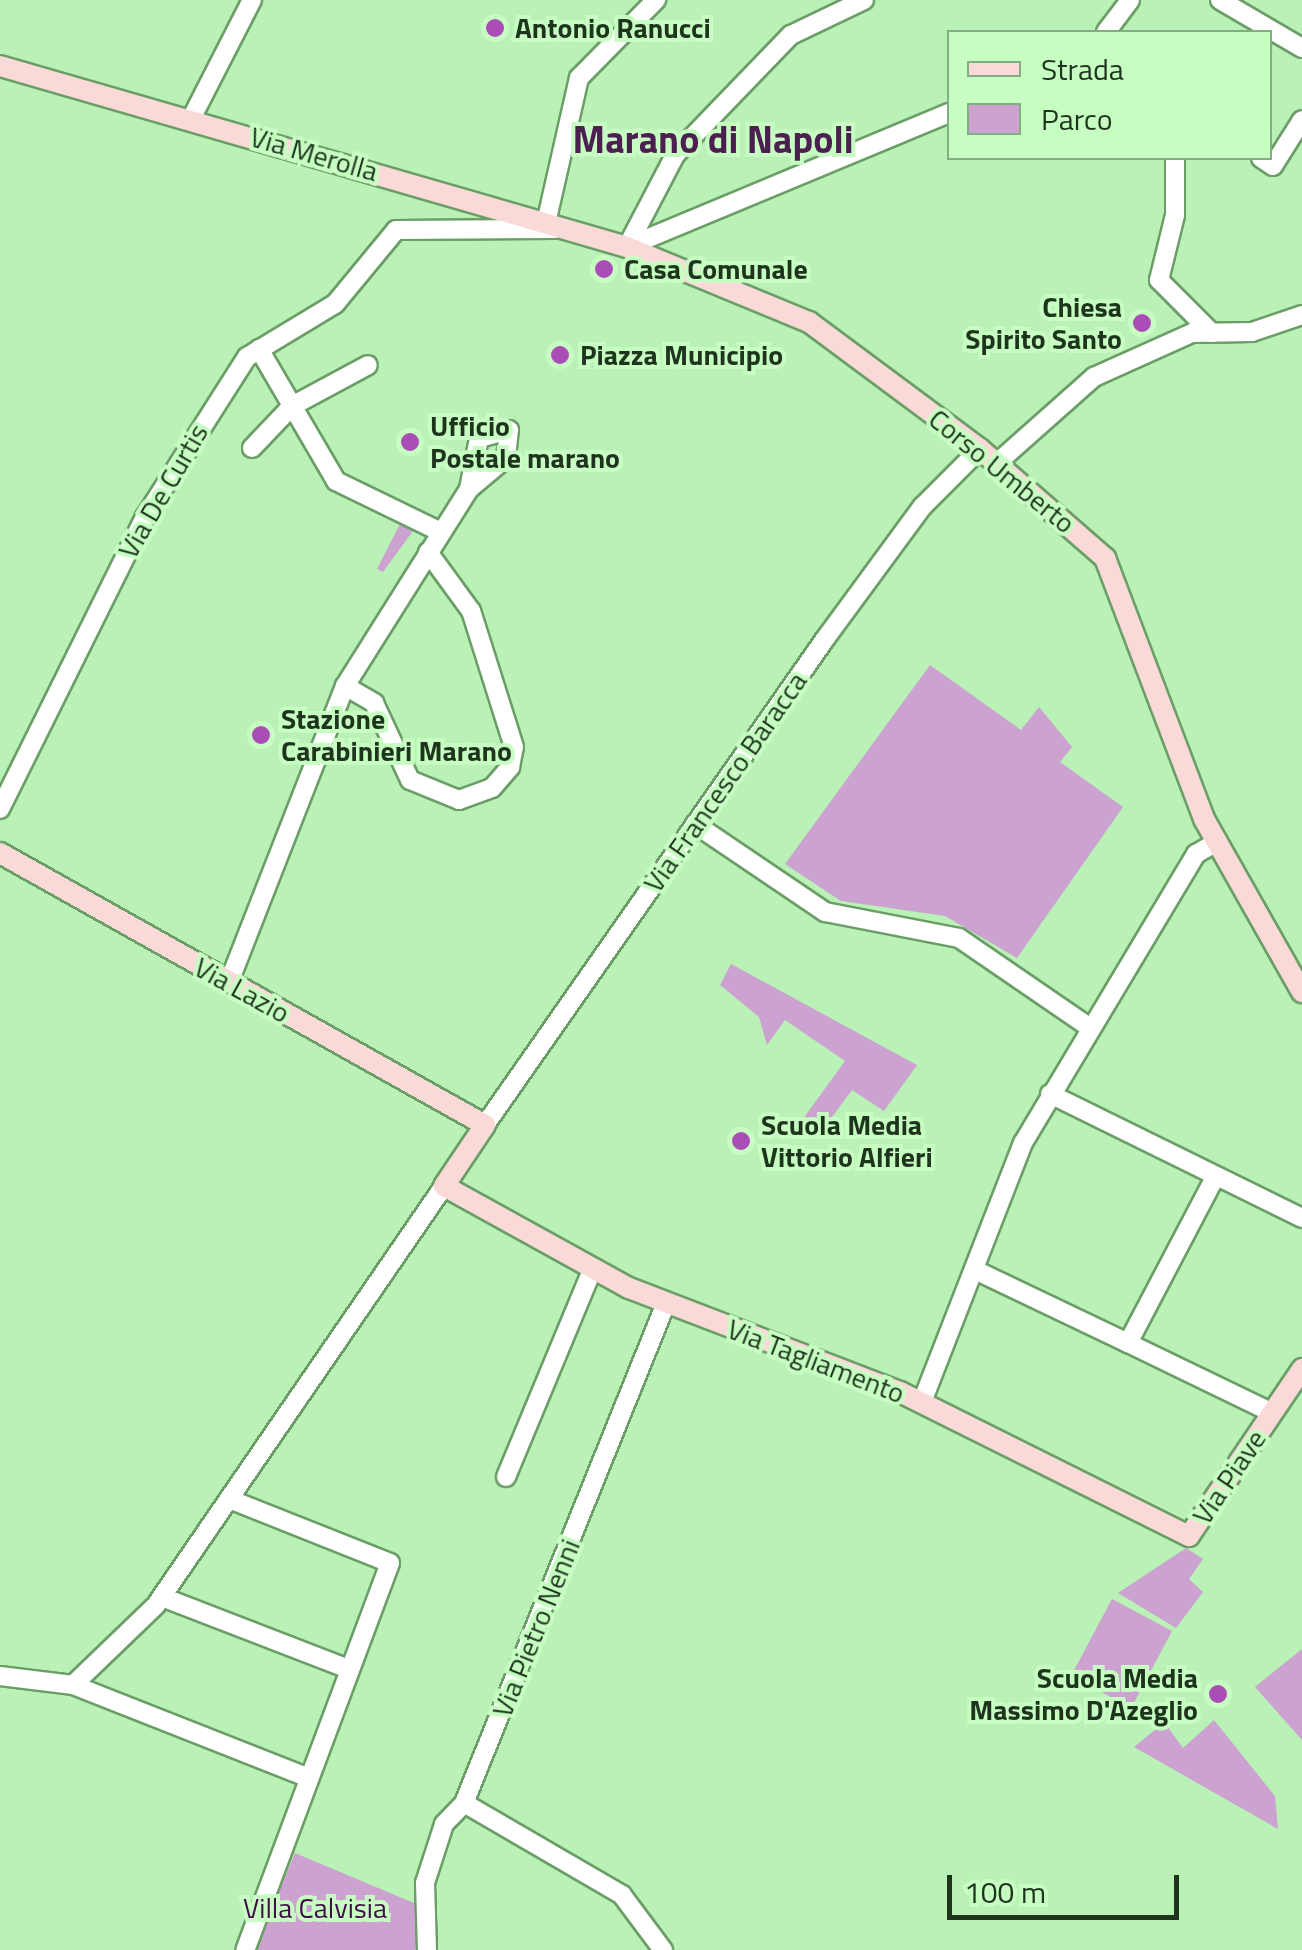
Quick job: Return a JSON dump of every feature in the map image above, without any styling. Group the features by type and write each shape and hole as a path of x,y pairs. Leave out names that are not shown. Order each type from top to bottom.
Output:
{"main road":[{"name":"Via Merolla","path":"0,66 191,118 627,247"},
{"name":"Corso Umberto","path":"627,247 809,322 980,449 1072,526 1122,586 1172,744 1215,843 1302,992"},
{"name":"Via Lazio","path":"0,854 485,1126"},
{"path":"444,1186 485,1126"},
{"name":"Via Tagliamento","path":"444,1186 593,1268 666,1303 922,1402 1189,1536"},
{"name":"Via Piave","path":"1189,1536 1302,1369"}],"street":[{"path":"191,118 252,0"},
{"path":"555,226 580,78 656,0"},
{"path":"627,247 675,155 791,34 864,0"},
{"path":"1108,30 1130,0"},
{"path":"1220,0 1271,30"},
{"path":"1272,30 1302,48"},
{"path":"627,247 947,114"},
{"path":"1263,160 1273,166 1302,120"},
{"path":"1175,160 1175,215 1159,280 1212,333"},
{"name":"Via De Curtis","path":"0,809 181,450 259,349 335,304 396,230 555,226"},
{"path":"997,463 1094,377 1212,333 1302,315"},
{"path":"259,349 336,481 441,532"},
{"path":"252,448 292,406 368,365"},
{"name":"Via Francesco Baracca","path":"485,1126 922,507 980,449"},
{"path":"229,982 345,686 469,488"},
{"path":"345,686 374,704 410,780 460,800 492,788 510,767 514,747 471,611 428,552"},
{"path":"695,824 826,912 959,938 1089,1027"},
{"path":"922,1402 1050,1094 1196,854 1215,843"},
{"path":"1050,1094 1302,1218"},
{"path":"1128,1343 1215,1177"},
{"path":"74,1686 162,1597 444,1186"},
{"path":"506,1477 593,1268"},
{"path":"975,1270 1273,1413"},
{"name":"Via Pietro Nenni","path":"427,1950 427,1872 444,1824 464,1803 666,1303"},
{"path":"230,1499 390,1563 346,1670 246,1950"},
{"path":"162,1597 346,1670"},
{"path":"0,1676 74,1686 309,1778"},
{"path":"464,1803 622,1895 663,1950"}],"green space":[{"path":"404,516 418,524 383,572 377,569"},
{"path":"930,665 1021,730 1039,707 1072,747 1060,762 1123,807 1017,958 945,916 841,901 785,864"},
{"path":"731,964 917,1065 884,1111 852,1090 818,1136 800,1123 845,1061 785,1020 767,1045 759,1017 720,985"},
{"path":"1186,1548 1203,1559 1189,1579 1203,1592 1176,1628 1118,1593"},
{"path":"1112,1599 1172,1631 1131,1708 1071,1676"},
{"path":"1302,1649 1302,1740 1255,1687"},
{"path":"1177,1712 1169,1729 1183,1748 1214,1720 1275,1796 1278,1829 1134,1747"},
{"name":"Villa Calvisia","path":"295,1853 421,1906 416,1950 254,1950"}],"place":[{"name":"Antonio Ranucci","path":"495,28"},
{"name":"Casa Comunale","path":"604,269"},
{"name":"Chiesa Spirito Santo","path":"1142,323"},
{"name":"Piazza Municipio","path":"560,355"},
{"name":"Ufficio Postale marano","path":"410,442"},
{"name":"Stazione Carabinieri Marano","path":"261,735"},
{"name":"Scuola Media Vittorio Alfieri","path":"741,1141"},
{"name":"Scuola Media Massimo D'Azeglio","path":"1218,1694"}],"district":[{"name":"Marano di Napoli","path":"713,140"}]}
